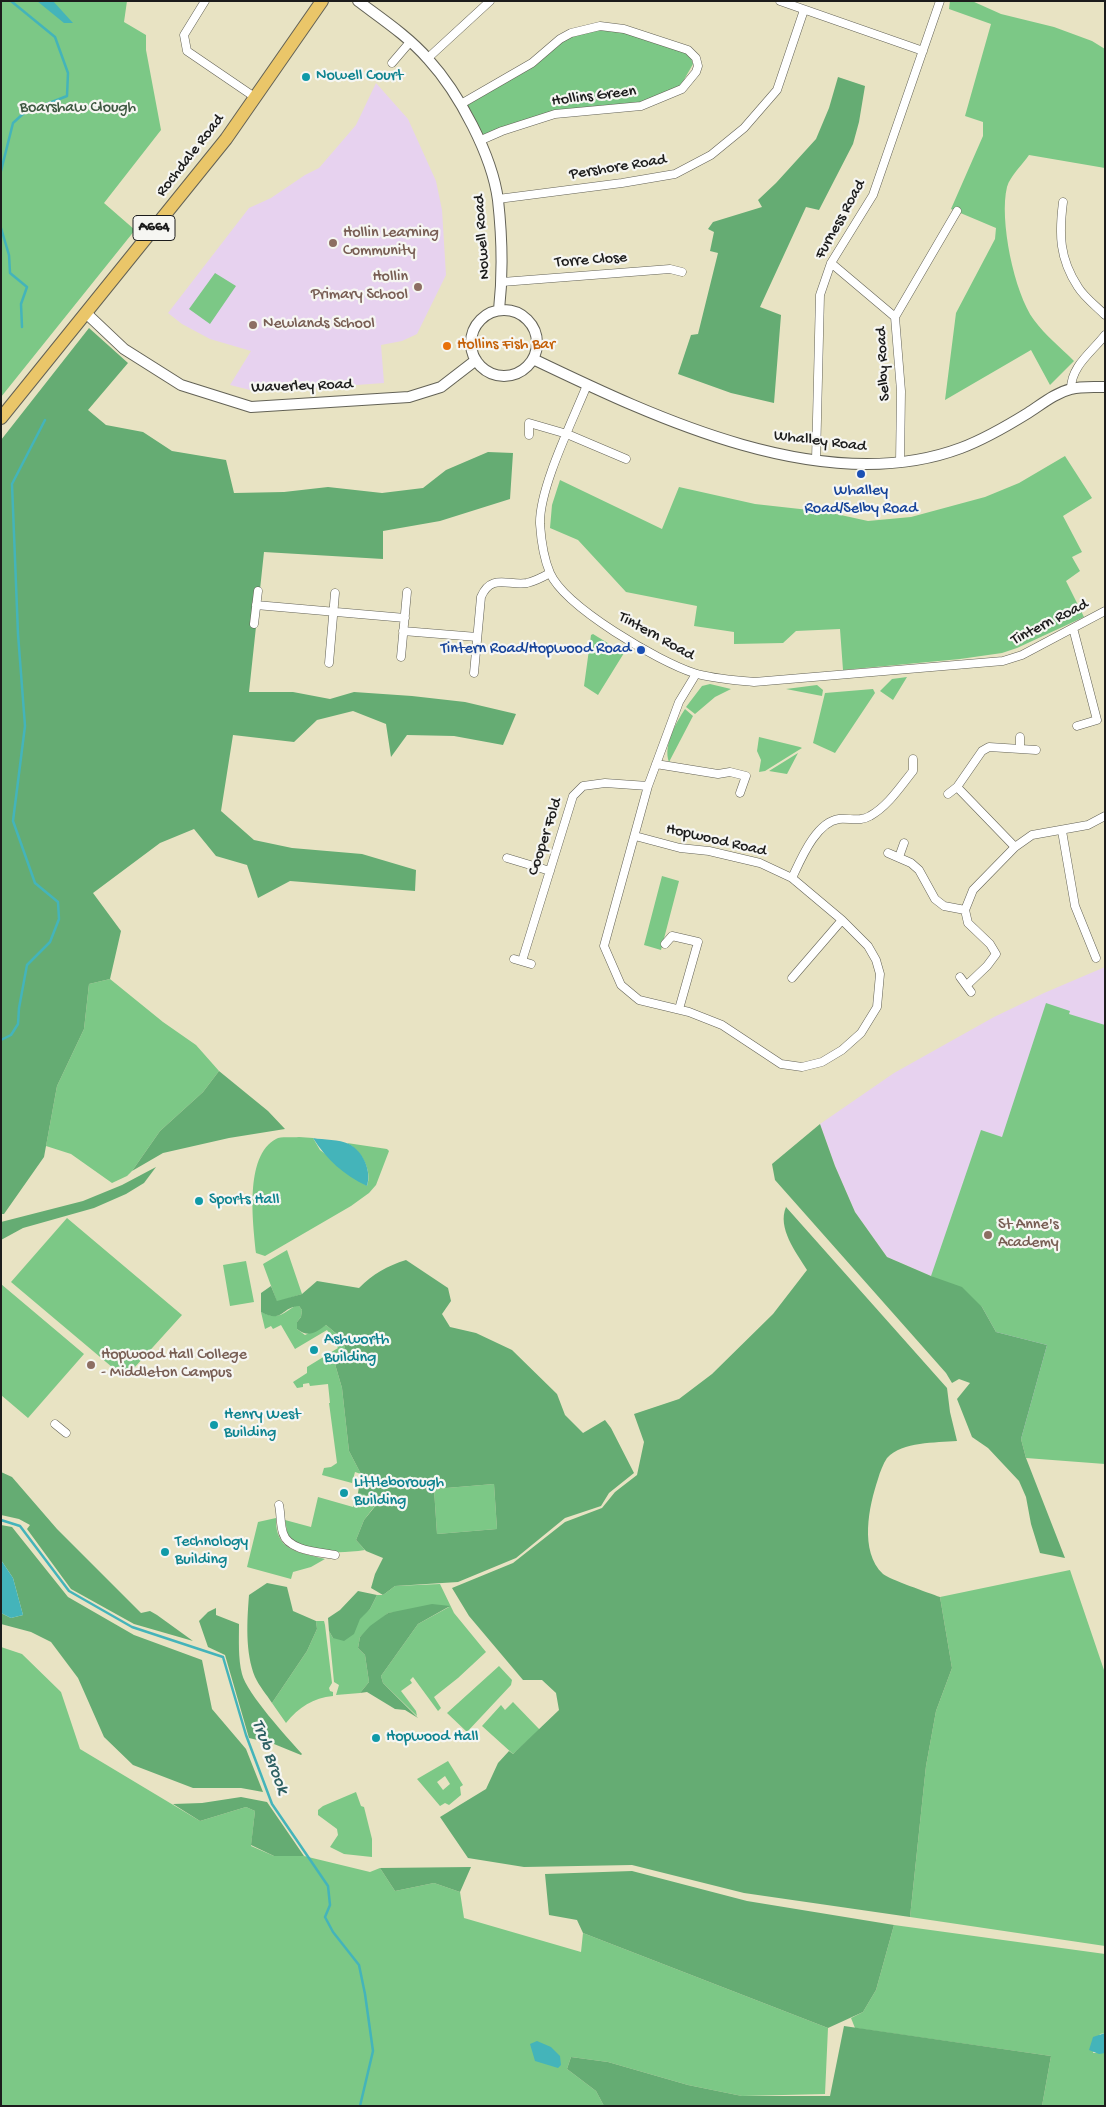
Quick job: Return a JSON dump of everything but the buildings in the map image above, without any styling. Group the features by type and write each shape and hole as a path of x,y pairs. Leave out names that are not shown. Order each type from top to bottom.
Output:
{"main road":[{"name":"Rochdale Road","path":"1,418 87,314 226,139 322,1"}],"street":[{"path":"205,1 184,35 187,51 256,98"},
{"name":"Nowell Road","path":"358,1 428,58 461,104 479,141 498,199 502,282 498,310"},
{"path":"428,58 490,1"},
{"path":"780,1 924,51"},
{"name":"Furness Road","path":"816,460 820,295 831,263 872,195 940,1"},
{"name":"Pershore Road","path":"498,199 675,174 711,155 744,128 777,90 804,10"},
{"name":"Hollins Green","path":"461,104 532,63 560,39 571,33 600,26 624,29 688,50 696,58 698,66 696,72 682,89 641,106 554,114 502,131 479,141"},
{"path":"392,62 410,42"},
{"path":"1063,202 1060,229 1062,255 1078,288 1105,315"},
{"path":"895,317 957,211"},
{"name":"Selby Road","path":"831,263 895,317 901,391 900,463"},
{"name":"Torre Close","path":"502,282 670,269 682,272"},
{"path":"498,310 509,310 519,313 528,319 534,328 537,338 537,349 528,367 510,376 490,373 476,360 472,349 471,338 474,328 480,320 498,310"},
{"name":"Waverley Road","path":"87,314 124,349 181,385 252,407 410,397 441,387 476,360"},
{"path":"1071,389 1071,379 1081,362 1105,336"},
{"name":"Whalley Road","path":"534,358 587,385 692,429 757,449 816,460 852,464 900,463 962,448 998,431 1051,397 1071,389 1105,387"},
{"name":"Tintern Road","path":"587,385 544,496 540,523 550,574 568,596 592,616 632,642 680,668 696,674 754,682 1003,661 1022,655 1105,611"},
{"path":"529,435 529,423 567,434 626,459"},
{"path":"474,673 481,597 489,585 503,582 527,583 550,574"},
{"path":"254,624 258,591"},
{"path":"401,657 407,592"},
{"path":"329,663 335,593"},
{"path":"256,605 404,618"},
{"path":"1073,628 1101,719 1077,726"},
{"path":"404,630 477,637"},
{"name":"Hopwood Road","path":"635,836 680,848 709,851 760,863 792,878 842,920 868,946 876,960 880,974 880,1010 861,1033 842,1050 822,1062 802,1067 781,1064 722,1025 679,1009 639,1000 621,985 604,946 648,786 679,702 696,674"},
{"path":"1020,736 1020,749"},
{"path":"948,794 957,786 982,751 989,747 1036,750"},
{"path":"792,878 812,839 823,827 838,819 854,820 868,817 880,810 913,771 912,759"},
{"path":"656,764 718,774 730,772 746,776 740,793"},
{"name":"Cooper Fold","path":"531,964 518,960 550,871 573,796 583,786 605,782 648,786"},
{"path":"957,786 1015,847"},
{"path":"960,977 969,989 996,954 990,944 968,923 965,910 973,890 1015,847 1032,835 1088,826 1105,816"},
{"path":"1062,831 1075,906 1093,939 1096,958"},
{"path":"899,857 904,844"},
{"path":"888,852 911,862 919,870 936,899 944,906 965,910"},
{"path":"507,858 550,871"},
{"path":"792,978 842,920"},
{"path":"665,944 672,936 698,942 679,1009"},
{"path":"55,1424 66,1433"},
{"path":"279,1505 282,1532 287,1540 298,1547 335,1555"}],"shaded area":[{"name":"Hollin Learning Community","path":"376,83 408,119 436,181 442,210 446,275 417,334 402,341 381,345 384,383 274,391 250,390 230,385 251,351 210,339 182,324 168,313 249,208 271,198 319,168 356,125"},
{"name":"St Anne's Academy","path":"1105,967 1105,1464 1021,1439 996,1332 982,1307 962,1287 887,1257 855,1212 835,1166 820,1124 894,1073 994,1017"}],"green space":[{"name":"Boarshaw Clough","path":"1,1 127,1 124,22 146,35 146,50 161,130 104,203 135,230 1,397"},
{"path":"950,1 972,1 1001,14 1054,27 1092,41 1105,49 1105,168 1029,155 1014,174 1007,187 1005,217 1007,236 1020,292 1034,320 1074,361 1050,385 1031,350 945,400 956,313 995,239 996,228 951,209 983,136 983,122 965,116 991,24 949,9"},
{"path":"600,26 630,33 690,55 693,64 681,85 639,105 554,111 484,136 461,104 523,72 571,33"},
{"path":"838,77 865,86 853,144 819,210 806,207 760,307 781,315 774,403 731,393 678,374 691,335 698,334 718,253 710,251 714,232 708,229 713,222 762,207 758,200 816,139 829,108"},
{"path":"215,273 236,286 210,324 189,309"},
{"path":"89,328 128,363 88,410 106,425 143,432 172,451 226,460 234,493 284,492 328,487 382,493 423,488 446,470 488,452 513,453 510,499 440,521 383,531 383,559 264,552 249,692 293,692 330,699 354,692 412,696 465,702 516,714 503,745 454,736 407,735 391,757 386,724 353,711 317,720 294,742 233,735 221,811 254,840 292,848 362,854 416,870 415,891 290,881 258,898 247,865 216,856 194,829 160,843 93,893 121,931 110,979 89,984 84,1029 57,1086 44,1157 4,1214 1,1214 1,440"},
{"path":"1065,456 1092,498 1063,516 1082,552 1072,557 1080,571 1066,581 1084,617 1017,648 1002,653 960,659 843,670 840,629 796,631 783,643 734,644 734,632 694,626 697,606 626,592 578,540 550,528 552,505 560,480 662,529 679,487 755,504 827,512 868,521 911,517 985,497 1019,483"},
{"path":"593,634 624,653 598,695 584,686 591,635"},
{"path":"907,677 893,700 880,691 892,679"},
{"path":"710,684 731,689 715,697 695,714 686,707 702,686"},
{"path":"817,685 823,690 822,696 786,689"},
{"path":"873,689 875,693 835,753 813,743 825,693"},
{"path":"685,709 693,716 669,762 669,741 674,727"},
{"path":"759,737 802,748 765,771 759,772 761,760 757,751"},
{"path":"798,753 787,774 769,771"},
{"path":"662,876 679,881 661,950 644,945"},
{"path":"110,979 163,1022 196,1045 219,1071 203,1092 160,1131 132,1171 127,1176 112,1183 71,1154 46,1146 57,1086 84,1029 89,984"},
{"name":"St Anne's Academy","path":"1046,1003 1070,1011 1069,1014 1105,1025 1105,1464 1026,1458 1021,1439 1047,1345 996,1332 982,1307 931,1276 981,1130 1002,1137"},
{"path":"219,1071 268,1111 285,1129 229,1138 163,1153 132,1171 160,1131 203,1092"},
{"path":"820,1124 835,1166 855,1212 887,1257 962,1287 982,1307 996,1332 1047,1345 1021,1439 1026,1458 1065,1558 1040,1553 1031,1524 1026,1497 1019,1481 988,1448 972,1437 957,1399 970,1383 959,1379 952,1383 946,1373 775,1180 772,1164"},
{"path":"313,1138 320,1150 367,1186 367,1168 357,1151 347,1143 387,1149 389,1151 376,1185 369,1193 351,1206 265,1256 256,1253 253,1225 253,1191 259,1160 266,1148 276,1139"},
{"path":"156,1167 144,1183 126,1194 94,1208 23,1228 1,1240 1,1222 83,1201 122,1185"},
{"path":"786,1207 947,1388 950,1412 957,1441 910,1446 894,1452 883,1465 869,1515 868,1541 876,1564 883,1574 940,1597 952,1668 936,1711 926,1766 910,1917 744,1893 632,1865 524,1867 468,1858 440,1817 486,1789 498,1763 509,1751 513,1754 559,1710 556,1693 542,1680 523,1680 469,1616 452,1588 513,1563 565,1522 602,1508 615,1492 637,1475 644,1442 634,1414 679,1399 712,1374 773,1314 807,1270 793,1248 786,1231 784,1215"},
{"path":"67,1218 182,1315 125,1378 11,1282"},
{"path":"287,1250 302,1294 277,1302 263,1264"},
{"path":"406,1260 448,1288 451,1301 442,1314 450,1327 476,1333 512,1350 557,1394 565,1415 583,1433 605,1420 634,1473 609,1493 601,1506 565,1518 516,1558 458,1582 395,1586 383,1595 371,1588 383,1558 366,1551 356,1540 364,1520 381,1499 358,1493 361,1474 349,1451 342,1388 335,1364 346,1354 343,1339 326,1325 309,1334 297,1329 297,1322 301,1317 302,1310 299,1306 293,1307 278,1316 261,1312 261,1293 271,1286 277,1301 302,1294 317,1281 359,1288 375,1275","holes":["494,1484 497,1529 437,1534 434,1489"]},
{"path":"246,1261 254,1302 230,1306 223,1265"},
{"path":"1,1284 84,1354 28,1418 1,1395"},
{"path":"295,1306 299,1306 302,1310 301,1317 297,1322 297,1329 305,1335 326,1325 343,1339 346,1354 335,1364 342,1388 349,1451 361,1474 355,1472 352,1483 322,1475 324,1468 331,1467 337,1463 328,1384 310,1386 309,1383 297,1388 293,1382 307,1373 307,1367 338,1348 327,1330 295,1349 281,1325 273,1329 271,1326 265,1329 261,1312 275,1316"},
{"path":"1,1472 12,1477 57,1529 141,1613 150,1611 193,1641 134,1624 71,1589 27,1529 30,1525 19,1519 1,1515"},
{"path":"494,1484 497,1529 437,1534 434,1489"},
{"path":"358,1493 381,1498 364,1520 356,1540 365,1550 335,1552 316,1550 297,1543 288,1537 285,1520 311,1527 318,1497 353,1507"},
{"path":"276,1518 279,1537 284,1544 297,1552 325,1559 311,1567 293,1572 291,1579 247,1567 258,1522"},
{"path":"1,1525 12,1527 68,1597 134,1635 202,1660 212,1709 246,1749 263,1792 241,1788 193,1788 133,1765 104,1737 78,1678 51,1642 31,1632 1,1624 1,1613 11,1618 23,1615 13,1578 1,1560"},
{"path":"1070,1570 1105,1673 1105,1946 910,1917 926,1766 936,1711 952,1668 940,1597"},
{"path":"267,1583 287,1587 293,1611 316,1621 317,1629 307,1651 272,1703 255,1677 250,1657 248,1636 249,1595"},
{"path":"440,1584 454,1613 486,1652 434,1697 441,1708 438,1711 413,1677 410,1680 412,1683 401,1691 416,1711 417,1716 383,1683 381,1676 418,1624 449,1607 388,1613 360,1637 358,1648 365,1655 369,1682 360,1693 336,1695 339,1685 334,1682 329,1631 333,1638 370,1609 377,1595 383,1595 395,1586"},
{"path":"358,1591 377,1595 370,1609 360,1619 354,1634 344,1641 333,1638 329,1631 328,1618 340,1610"},
{"path":"432,1604 450,1606 418,1624 381,1676 383,1683 418,1718 405,1710 395,1709 367,1692 360,1693 369,1682 365,1655 358,1648 360,1637 370,1626 388,1613"},
{"path":"216,1608 216,1615 239,1624 242,1674 251,1693 301,1755 274,1744 249,1738 225,1655 208,1647 199,1621 208,1612"},
{"path":"316,1621 324,1621 325,1625 332,1683 329,1688 333,1692 333,1696 307,1704 286,1723 272,1703 307,1651 317,1629"},
{"path":"1,1647 22,1654 61,1692 80,1749 200,1821 246,1807 255,1811 251,1846 274,1856 304,1856 370,1872 380,1868 395,1891 434,1883 460,1892 464,1918 581,1952 583,1933 828,2028 825,2094 742,2096 688,2085 608,2062 571,2057 567,2069 596,2091 604,2106 1,2106"},
{"path":"499,1666 512,1680 511,1685 467,1732 447,1713"},
{"path":"513,1702 540,1730 513,1754 482,1726 501,1705 505,1710"},
{"path":"448,1761 463,1785 460,1787 461,1795 449,1805 445,1803 440,1806 417,1779","holes":["445,1776 450,1784 443,1790 437,1782"]},
{"path":"356,1792 361,1806 364,1807 372,1839 372,1857 344,1854 330,1847 338,1835 337,1829 318,1815 318,1810 323,1806"},
{"path":"241,1797 267,1802 304,1856 274,1856 251,1845 255,1811 246,1807 200,1821 173,1804 202,1803"},
{"path":"471,1867 460,1892 434,1883 395,1891 380,1868"},
{"path":"632,1871 747,1901 894,1925 876,1990 863,2012 828,2028 583,1933 577,1920 549,1915 545,1874"},
{"path":"894,1925 1105,1954 1105,2033 1100,2034 1093,2053 1105,2053 1105,2106 1042,2106 1051,2056 855,2028 851,2018 863,2012 876,1990"},
{"path":"844,2026 1051,2056 1042,2106 604,2106 596,2091 567,2069 571,2057 608,2062 688,2085 742,2096 830,2096"}],"water":[{"path":"37,1 53,1 73,23 64,23"},
{"path":"313,1138 341,1141 354,1147 362,1156 367,1168 367,1186 337,1166"},
{"path":"1,1560 13,1578 23,1615 11,1618 1,1613"},
{"path":"1105,2033 1105,2053 1099,2054 1089,2050 1093,2037"},
{"path":"537,2041 551,2047 560,2056 561,2065 558,2068 535,2061 530,2044"}],"waterway":[{"path":"1,171 13,123 24,113 67,96 68,73 55,37 11,1"},
{"name":"Trub Brook","path":"1,228 9,255 10,273 27,287 21,304 22,327"},
{"name":"Trub Brook","path":"1,1040 11,1035 18,1024 27,965 50,942 59,919 58,902 35,883 13,821 25,726 18,634 12,484 45,420"},
{"name":"Trub Brook","path":"1,1520 20,1526 69,1591 132,1627 223,1657 246,1735 272,1804 328,1886 330,1905 325,1917 333,1932 359,1965 373,2051 360,2106"}],"place":[{"name":"Nowell Court","path":"306,77"},
{"name":"Hollin Learning Community","path":"333,243"},
{"name":"Hollin Primary School","path":"418,287"},
{"name":"Newlands School","path":"253,325"},
{"name":"Hollins Fish Bar","path":"447,346"},
{"name":"Whalley Road/Selby Road","path":"861,474"},
{"name":"Tintern Road/Hopwood Road","path":"641,650"},
{"name":"Sports Hall","path":"199,1201"},
{"name":"St Anne's Academy","path":"988,1235"},
{"name":"Ashworth Building","path":"314,1350"},
{"name":"Hopwood Hall College - Middleton Campus","path":"91,1365"},
{"name":"Henry West Building","path":"214,1425"},
{"name":"Littleborough Building","path":"344,1493"},
{"name":"Technology Building","path":"165,1552"},
{"name":"Hopwood Hall","path":"376,1738"}]}
